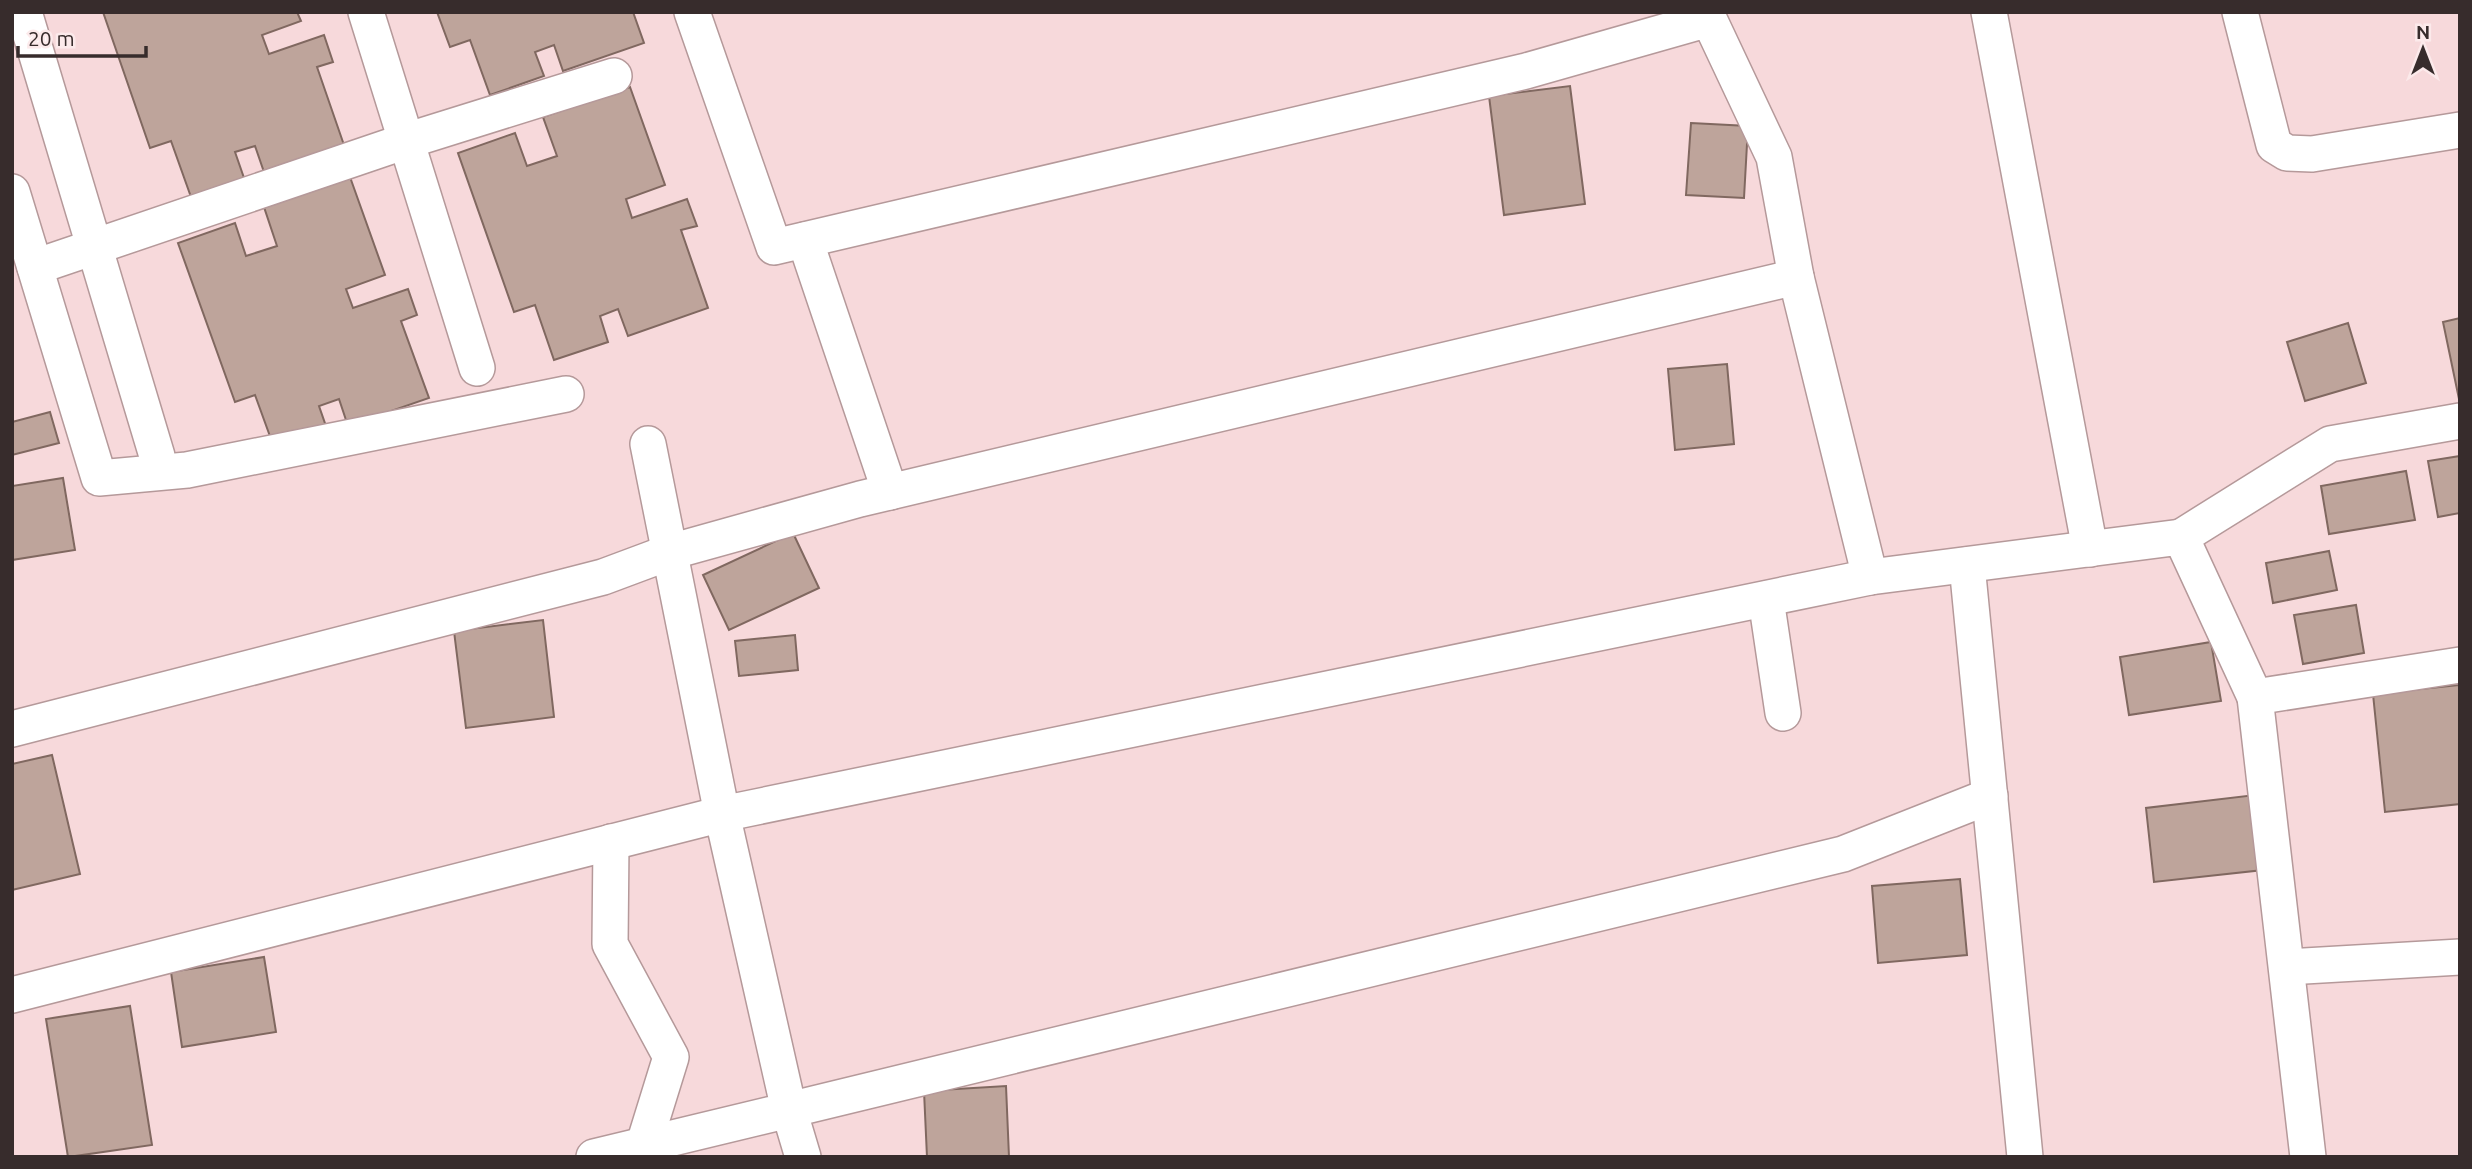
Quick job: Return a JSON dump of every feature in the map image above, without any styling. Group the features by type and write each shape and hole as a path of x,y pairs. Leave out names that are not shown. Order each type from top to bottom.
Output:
{"street":[{"path":"24,12 157,456"},
{"path":"366,12 477,368"},
{"path":"692,12 774,247 1526,71 1707,15 1774,156 1796,277 1870,578"},
{"path":"1989,12 2090,549"},
{"path":"2240,12 2274,145 2287,153 2312,154 2460,130"},
{"path":"35,267 406,141 614,76"},
{"path":"12,192 99,478 187,470 566,394"},
{"path":"806,240 890,492"},
{"path":"12,729 603,577 670,552 890,492 1796,277"},
{"path":"12,995 722,814 1870,578 2181,537 2330,444 2460,421"},
{"path":"648,444 722,814 789,1110 803,1157"},
{"path":"2181,537 2255,697 2308,1157"},
{"path":"1967,565 2025,1157"},
{"path":"1766,599 1783,713"},
{"path":"2255,697 2460,665"},
{"path":"594,1157 641,1151 789,1110 1843,854 1990,796"},
{"path":"611,842 610,944 671,1057 641,1151"},
{"path":"2287,967 2460,957"}],"building":[{"path":"103,12 297,12 301,21 262,35 269,54 324,35 333,62 317,67 344,145 264,172 255,146 235,152 244,178 191,197 171,141 150,148"},
{"path":"437,12 633,12 644,43 563,71 554,45 535,52 544,76 490,95 470,40 450,47"},
{"path":"1570,86 1585,204 1504,215 1489,96"},
{"path":"630,87 665,185 626,199 632,218 687,199 697,226 681,230 708,308 628,336 618,309 600,316 608,342 554,360 535,305 514,312 458,153 515,133 527,166 557,156 543,117"},
{"path":"1691,123 1748,126 1744,198 1686,195"},
{"path":"350,177 385,275 346,289 353,308 408,289 417,315 401,321 429,398 348,426 339,399 319,406 328,432 275,450 255,395 235,402 178,243 235,223 246,256 277,246 264,207"},
{"path":"2460,318 2460,398 2459,399 2443,322"},
{"path":"2348,323 2366,383 2305,401 2287,342"},
{"path":"1727,364 1734,444 1675,450 1668,369"},
{"path":"50,412 59,443 12,455 12,422"},
{"path":"2460,456 2460,513 2438,517 2428,461"},
{"path":"2406,471 2415,520 2329,534 2321,486"},
{"path":"63,478 75,550 12,560 12,486"},
{"path":"793,533 819,588 729,630 703,575"},
{"path":"2329,551 2337,590 2273,603 2266,563"},
{"path":"2356,605 2364,653 2303,664 2294,615"},
{"path":"543,620 554,717 466,728 454,631"},
{"path":"795,635 798,670 739,676 735,641"},
{"path":"2211,642 2221,701 2129,715 2120,657"},
{"path":"2459,685 2460,804 2385,812 2373,694"},
{"path":"52,755 80,874 12,890 12,764"},
{"path":"2255,795 2263,870 2154,882 2146,808"},
{"path":"1960,879 1967,955 1878,963 1872,886"},
{"path":"264,957 276,1032 182,1047 171,972"},
{"path":"130,1006 152,1145 68,1157 46,1019"},
{"path":"1006,1086 1009,1157 927,1157 924,1091"}]}
